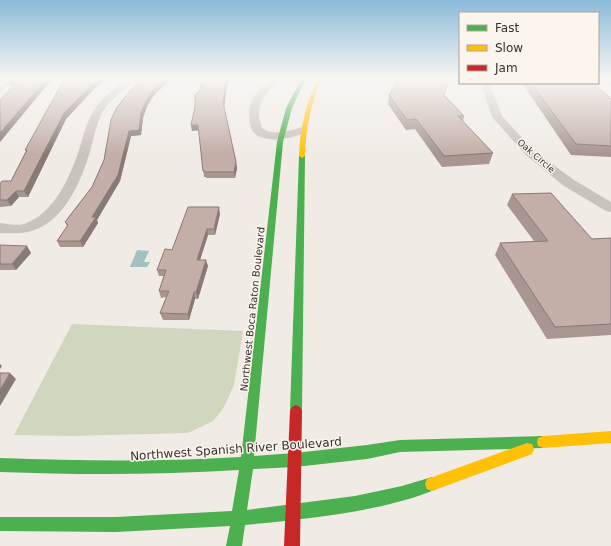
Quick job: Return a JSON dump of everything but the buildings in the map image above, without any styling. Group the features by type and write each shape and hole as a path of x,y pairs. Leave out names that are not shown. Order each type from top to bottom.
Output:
{"street":[{"path":"0,228 28,227 38,223 60,202 78,169 87,144 88,135 98,112 106,103"},
{"path":"255,103 253,110 258,131 268,135 281,136 304,130"},
{"name":"Northwest Boca Raton Boulevard","path":"234,546 246,463 281,136 291,103"},
{"path":"292,546 302,150 304,130 309,103"},
{"name":"Oak Circle","path":"492,103 497,117 530,153 568,183 611,208"},
{"name":"Northwest Spanish River Boulevard","path":"0,465 135,468 246,463 295,460 367,452 400,446 545,442 611,436"},
{"name":"Northwest Spanish River Boulevard","path":"0,524 96,526 238,519 353,503 409,491 545,442"}],"green space":[{"path":"72,324 243,331 234,385 223,409 213,421 188,433 71,436 14,435"}],"water":[{"path":"137,250 149,251 144,262 150,262 147,267 130,267"}],"traffic: fast":[{"path":"234,546 247,463 280,142 291,103"},
{"path":"296,411 302,156"},
{"path":"0,465 83,468 182,467 295,460 367,452 400,446 543,442"},
{"path":"0,524 116,525 231,519 355,503 386,497 432,484"}],"traffic: slow":[{"path":"302,156 306,116 310,103"},
{"path":"543,442 611,437"},
{"path":"432,484 527,449"}],"traffic: jam":[{"path":"292,546 296,411"}]}
